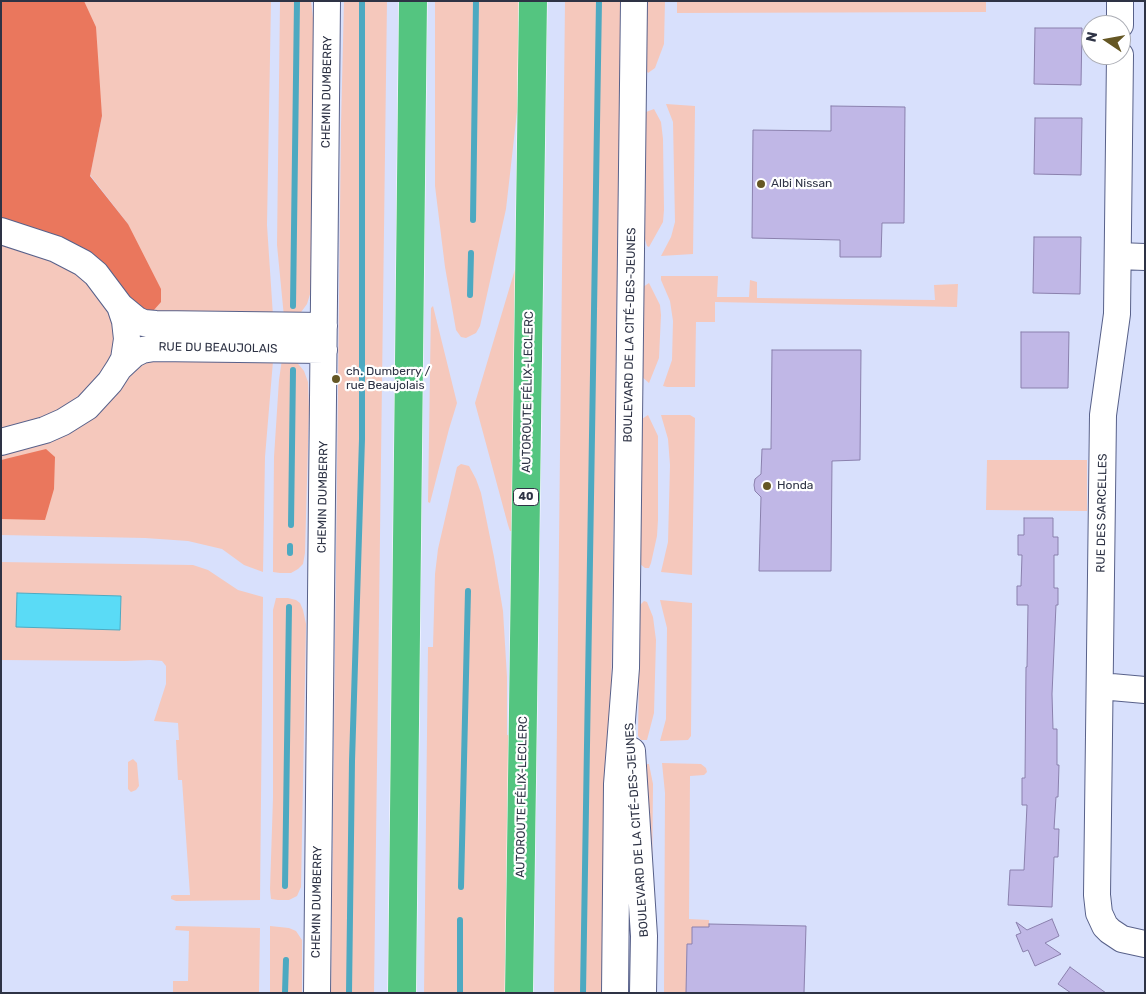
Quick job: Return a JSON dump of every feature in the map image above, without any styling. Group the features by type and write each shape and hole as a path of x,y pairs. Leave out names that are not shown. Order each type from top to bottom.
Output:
{"highway":[{"path":"402,993 414,1"},
{"name":"AUTOROUTE FÉLIX-LECLERC","path":"519,993 533,1"}],"street":[{"name":"CHEMIN DUMBERRY","path":"317,993 327,1"},
{"name":"BOULEVARD DE LA CITÉ-DES-JEUNES","path":"615,993 617,784 626,668 634,1"},
{"path":"1120,1 1120,15"},
{"name":"RUE DES SARCELLES","path":"1120,65 1117,314 1102,415 1097,895 1099,913 1105,926 1115,935 1130,942 1145,944"},
{"name":"RUE DU BEAUJOLAIS","path":"1,231 56,249 83,263 104,284 120,306 126,321 127,339 124,359 110,382 76,414 45,430 1,442"},
{"path":"1118,256 1145,257"},
{"name":"RUE DU BEAUJOLAIS","path":"120,306 137,320 144,323 324,338"},
{"name":"RUE DU BEAUJOLAIS","path":"119,368 134,354 142,350 154,348 324,338"},
{"name":"BOULEVARD DE LA CITÉ-DES-JEUNES","path":"626,668 642,898 643,993"},
{"path":"1100,686 1145,690"}],"shaded area":[{"path":"1,1 84,1 96,27 102,116 90,176 128,224 161,289 161,302 153,311 132,302 1,220"},
{"path":"84,1 271,1 267,225 273,316 144,314 128,224 90,175 102,116"},
{"path":"280,1 311,1 314,26 311,291 307,304 299,315 284,317 277,245"},
{"path":"344,1 387,1 374,993 331,993"},
{"path":"435,1 519,1 517,112 506,209 480,326 476,333 466,338 461,337 456,330 445,267 435,186"},
{"path":"565,1 621,1 607,993 554,993"},
{"path":"647,1 665,1 664,44 655,68 648,73 646,70"},
{"path":"677,1 986,1 986,12 677,13"},
{"path":"666,104 695,106 693,254 661,256 671,237 675,222 673,122"},
{"path":"654,109 661,122 663,139 664,210 663,222 649,247 645,239 646,112"},
{"path":"1,240 81,271 111,305 117,348 97,386 60,413 1,432"},
{"path":"516,266 512,531 510,531 475,403"},
{"path":"661,276 718,276 717,297 749,297 750,280 757,282 757,298 935,300 934,285 958,284 957,307 715,302 715,322 696,322 695,387 667,387 663,386 672,360 673,321 670,301"},
{"path":"649,283 660,305 661,315 659,358 649,383 641,376 643,287"},
{"path":"433,306 457,403 430,503 428,502 431,308"},
{"path":"282,359 295,360 304,371 308,382 305,553 303,564 291,573 273,572 274,457"},
{"path":"142,360 273,361 265,457 263,572 244,565 222,549 188,541 145,538 1,535 1,519 45,519 20,457 1,460 1,452"},
{"path":"648,415 658,436 658,520 657,536 651,563 649,568 645,568 640,564 642,419"},
{"path":"661,415 690,415 695,418 692,575 661,572 668,542 670,465 668,439"},
{"path":"46,449 55,457 54,489 45,520 1,519 1,460"},
{"path":"987,460 1087,460 1087,511 986,510"},
{"path":"461,464 469,466 481,493 503,611 507,677 507,735 509,735 507,993 424,993 428,647 433,647 435,574 438,549 457,467"},
{"path":"1,562 193,565 208,570 238,590 263,597 260,900 176,901 171,899 173,895 190,895 182,780 178,780 176,740 179,740 178,723 154,721 166,684 166,666 162,661 1,660","holes":["17,593 121,596 120,629 16,627"]},
{"path":"276,598 288,598 300,603 306,624 301,887 297,896 289,900 271,899 270,889 273,798 273,610"},
{"path":"660,600 692,603 691,736 688,740 660,741 666,719 667,628"},
{"path":"644,601 647,602 653,617 656,640 654,713 647,740 641,740 638,736 640,605"},
{"path":"133,759 137,763 139,786 131,792 128,789 128,762"},
{"path":"662,763 701,764 706,768 707,772 704,775 690,776 689,919 709,920 709,927 692,927 692,944 687,944 686,993 664,993 665,793"},
{"path":"649,764 653,784 652,886 642,765"},
{"path":"176,926 260,928 259,993 173,993 173,981 188,981 189,931 175,930"},
{"path":"270,926 289,928 296,931 302,940 302,993 270,993"}],"water":[{"path":"17,593 121,596 120,630 16,627"}],"building":[{"path":"1035,28 1081,28 1081,85 1034,84"},
{"path":"831,106 905,107 904,223 882,223 881,257 840,257 840,240 752,238 753,130 831,131"},
{"path":"1035,118 1082,118 1081,175 1034,174"},
{"path":"1034,237 1081,237 1080,294 1033,293"},
{"path":"1021,332 1069,332 1068,388 1021,388"},
{"path":"772,350 861,350 860,460 832,461 831,571 759,571 761,497 755,491 754,485 755,479 761,474 762,449 771,449"},
{"path":"1024,518 1053,518 1053,537 1058,537 1058,555 1054,555 1054,588 1058,588 1058,605 1056,605 1052,694 1053,729 1057,729 1057,765 1059,765 1054,829 1059,829 1058,857 1054,857 1052,907 1008,905 1010,870 1024,870 1027,805 1022,805 1022,778 1025,778 1028,605 1017,605 1017,586 1021,586 1022,555 1018,555 1018,535 1024,535"},
{"path":"1052,919 1059,936 1045,943 1061,954 1035,966 1028,950 1023,952 1016,935 1021,933 1016,922 1027,930"},
{"path":"709,924 806,926 804,993 686,993 687,944 692,944 692,927 709,927"},
{"path":"1070,967 1106,993 1071,993 1058,984"}],"waterway":[{"path":"293,306 297,1"},
{"path":"349,993 352,761 362,439 362,1"},
{"path":"473,220 476,1"},
{"path":"583,993 599,1"},
{"path":"470,295 471,253"},
{"path":"291,525 293,370"},
{"path":"290,546 290,553"},
{"path":"461,887 468,591"},
{"path":"285,886 289,607"},
{"path":"460,920 460,993"},
{"path":"285,993 286,960"}],"place":[{"name":"Albi Nissan","path":"761,184"},
{"name":"ch. Dumberry / rue Beaujolais","path":"336,379"},
{"name":"Honda","path":"767,486"}]}
